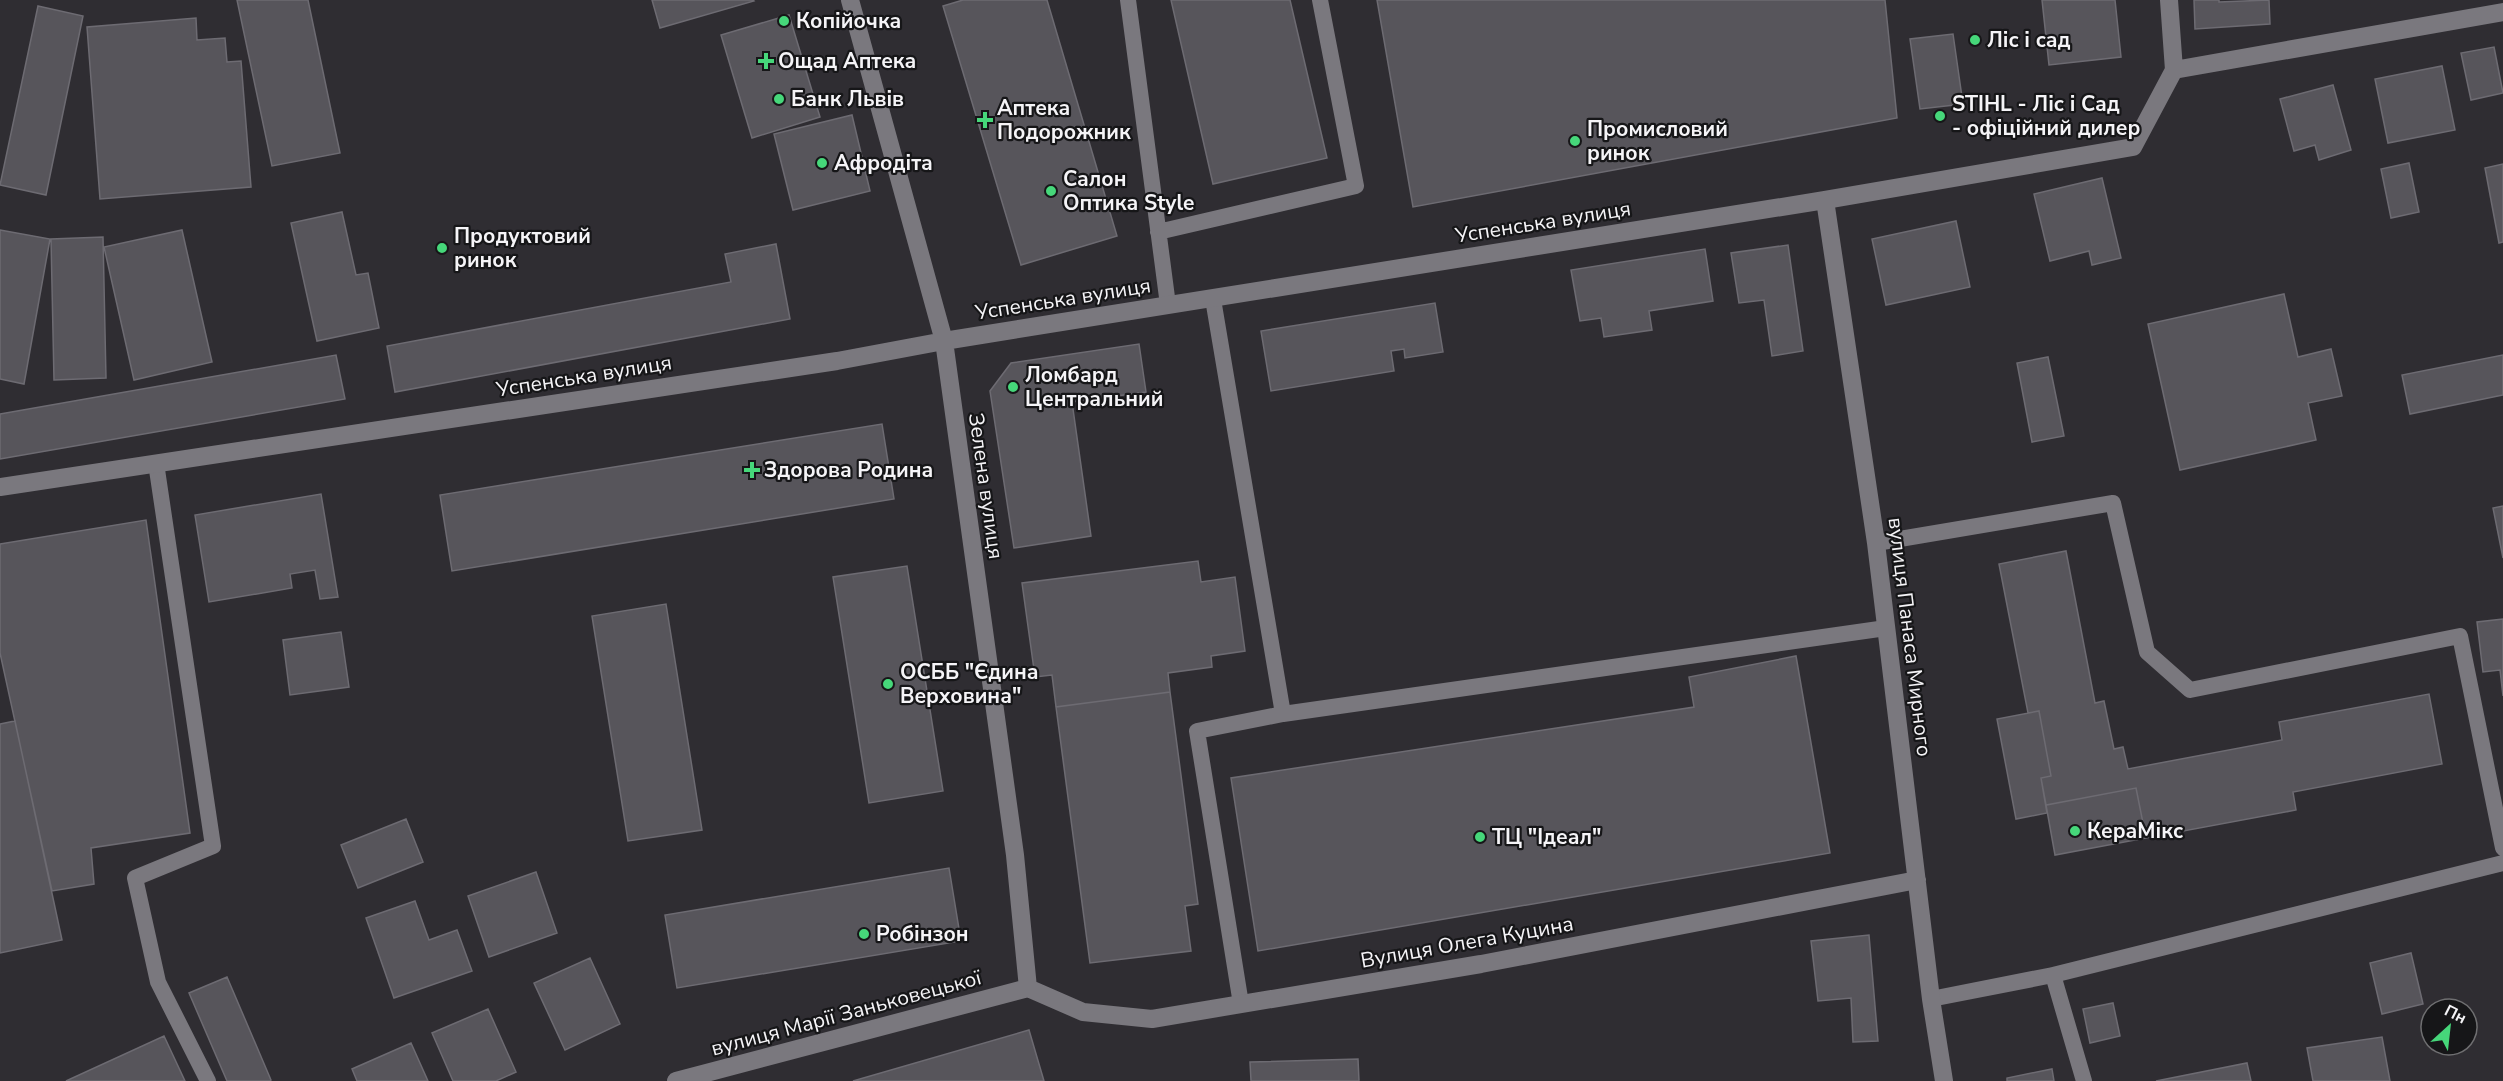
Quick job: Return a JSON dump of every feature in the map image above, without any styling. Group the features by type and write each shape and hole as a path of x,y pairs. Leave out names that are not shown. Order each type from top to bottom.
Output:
{"street":[{"name":"Зелена вулиця","path":"850,0 944,341 1015,855 1028,988"},
{"path":"2169,0 2174,70 2503,12"},
{"name":"Успенська вулиця","path":"0,488 837,361 944,341 1825,200 2133,147 2174,70"},
{"name":"вулиця Панаса Мирного","path":"1825,200 1876,543 1931,999 1944,1081"},
{"name":"Вулиця Олега Куцина","path":"1028,988 1083,1012 1152,1019 1481,964 1917,880"},
{"name":"вулиця Марії Заньковецької","path":"676,1081 1028,988"}],"lane":[{"path":"1128,0 1168,305"},
{"path":"1158,232 1356,186 1320,0"},
{"path":"1213,299 1282,714"},
{"path":"156,463 213,846 135,878 158,982 208,1081"},
{"path":"1876,543 2114,503 2147,652 2190,690 2460,636 2503,848"},
{"path":"1241,1004 1197,731 1282,714 1886,628"},
{"path":"1931,999 2053,975 2503,863"},
{"path":"2053,975 2084,1081"}],"building":[{"path":"237,0 308,0 340,153 272,166"},
{"path":"652,0 753,0 754,1 660,28"},
{"path":"963,0 1047,0 1117,236 1021,265 943,6"},
{"path":"1171,0 1290,0 1327,158 1213,184"},
{"name":"Промисловий ринок","path":"1377,0 1885,0 1897,118 1413,207"},
{"path":"2042,0 2115,0 2121,57 2049,65"},
{"path":"2194,0 2219,0 2219,2 2269,0 2270,24 2195,29"},
{"path":"38,6 83,16 46,195 0,185"},
{"path":"789,15 820,117 752,138 721,35"},
{"path":"196,18 197,40 225,38 227,62 241,61 251,187 100,199 87,27"},
{"path":"1953,34 1963,104 1920,109 1910,39"},
{"path":"2494,47 2503,93 2471,100 2461,53"},
{"path":"2442,66 2455,130 2388,143 2375,79"},
{"path":"2333,85 2351,150 2319,160 2315,145 2294,151 2280,99"},
{"name":"Афродіта","path":"852,115 870,191 793,210 774,134"},
{"path":"2409,163 2419,212 2391,218 2381,169"},
{"path":"2503,164 2503,242 2499,243 2485,168"},
{"path":"2102,178 2121,258 2092,265 2089,251 2050,261 2034,194"},
{"path":"342,212 356,275 368,273 379,328 317,341 291,223"},
{"path":"1956,221 1970,287 1886,305 1872,239"},
{"path":"0,230 50,239 24,384 0,379"},
{"path":"182,230 212,362 134,380 104,247"},
{"path":"103,237 106,378 54,380 51,239"},
{"path":"776,244 790,319 395,392 387,346 731,282 725,254"},
{"path":"1788,245 1803,351 1772,356 1764,300 1739,303 1731,253"},
{"path":"1705,249 1713,301 1649,311 1652,330 1604,337 1601,318 1580,321 1571,270"},
{"path":"2284,294 2298,357 2331,349 2342,396 2308,403 2316,440 2180,470 2148,324"},
{"path":"1435,303 1443,352 1405,358 1404,349 1391,351 1394,371 1271,391 1261,331"},
{"path":"1139,344 1146,392 1072,402 1091,536 1014,548 990,391 1011,363"},
{"path":"336,355 345,399 0,459 0,414"},
{"path":"2503,355 2503,395 2410,414 2402,375"},
{"path":"2048,357 2064,436 2032,442 2017,363"},
{"path":"882,424 894,499 452,571 440,495"},
{"path":"321,494 338,597 320,599 315,570 290,574 292,588 209,602 195,515"},
{"path":"2503,506 2503,558 2493,508"},
{"path":"146,520 190,833 91,848 94,884 52,891 0,653 0,544"},
{"path":"2066,551 2095,703 2104,701 2114,749 2123,747 2128,769 2282,740 2279,722 2429,694 2442,764 2293,792 2296,810 2146,838 2136,788 2046,805 2041,778 2051,776 2039,711 2028,713 1999,564"},
{"path":"1198,561 1201,582 1235,577 1245,651 1211,656 1212,667 1168,673 1170,692 1056,707 1052,675 1035,677 1022,583"},
{"name":"ОСББ \"Єдина Верховина\"","path":"907,566 943,791 869,803 833,577"},
{"path":"666,604 702,830 628,841 592,616"},
{"path":"2503,619 2503,696 2500,670 2483,672 2477,622"},
{"path":"341,632 349,687 290,695 283,640"},
{"path":"1796,656 1830,853 1258,951 1231,778 1694,707 1689,677"},
{"path":"1170,692 1198,904 1185,906 1191,951 1090,963 1056,707"},
{"path":"2039,711 2051,776 2041,778 2047,813 2016,819 1997,719"},
{"path":"15,721 62,940 0,953 0,724"},
{"path":"2136,788 2146,838 2055,855 2046,805"},
{"path":"406,819 423,862 358,888 341,845"},
{"path":"949,868 961,941 677,988 665,915"},
{"path":"536,872 557,933 489,957 468,896"},
{"path":"415,901 429,940 457,930 472,971 394,998 366,918"},
{"path":"1869,935 1878,1041 1853,1042 1851,998 1818,1001 1811,941"},
{"path":"2411,953 2421,997 2419,997 2419,1005 2382,1014 2370,963"},
{"path":"590,958 620,1024 565,1050 534,983"},
{"path":"227,977 270,1081 227,1081 189,993"},
{"path":"2113,1003 2120,1036 2090,1043 2083,1009"},
{"path":"488,1009 516,1072 496,1081 453,1081 432,1033"},
{"path":"1029,1030 1044,1081 853,1081"},
{"path":"164,1036 185,1081 66,1081"},
{"path":"2382,1037 2390,1081 2313,1081 2307,1048"},
{"path":"411,1043 428,1081 357,1081 352,1069"},
{"path":"1358,1059 1359,1081 1251,1081 1250,1062"},
{"path":"2247,1063 2251,1081 2156,1081"},
{"path":"2052,1069 2054,1081 2007,1081 2007,1078"}],"place":[{"name":"Копійочка","path":"784,21"},
{"name":"Ліс і сад","path":"1975,40"},
{"name":"Ощад Аптека","path":"766,61"},
{"name":"Банк Львів","path":"779,99"},
{"name":"STIHL - Ліс і Сад - офіційний дилер","path":"1940,116"},
{"name":"Аптека Подорожник","path":"985,120"},
{"name":"Промисловий ринок","path":"1575,141"},
{"name":"Афродіта","path":"822,163"},
{"name":"Салон Оптика Style","path":"1051,191"},
{"name":"Продуктовий ринок","path":"442,248"},
{"name":"Ломбард Центральний","path":"1013,387"},
{"name":"Здорова Родина","path":"752,470"},
{"name":"ОСББ \"Єдина Верховина\"","path":"888,684"},
{"name":"КераМікс","path":"2075,831"},
{"name":"ТЦ \"Ідеал\"","path":"1480,837"},
{"name":"Робінзон","path":"864,934"}]}
